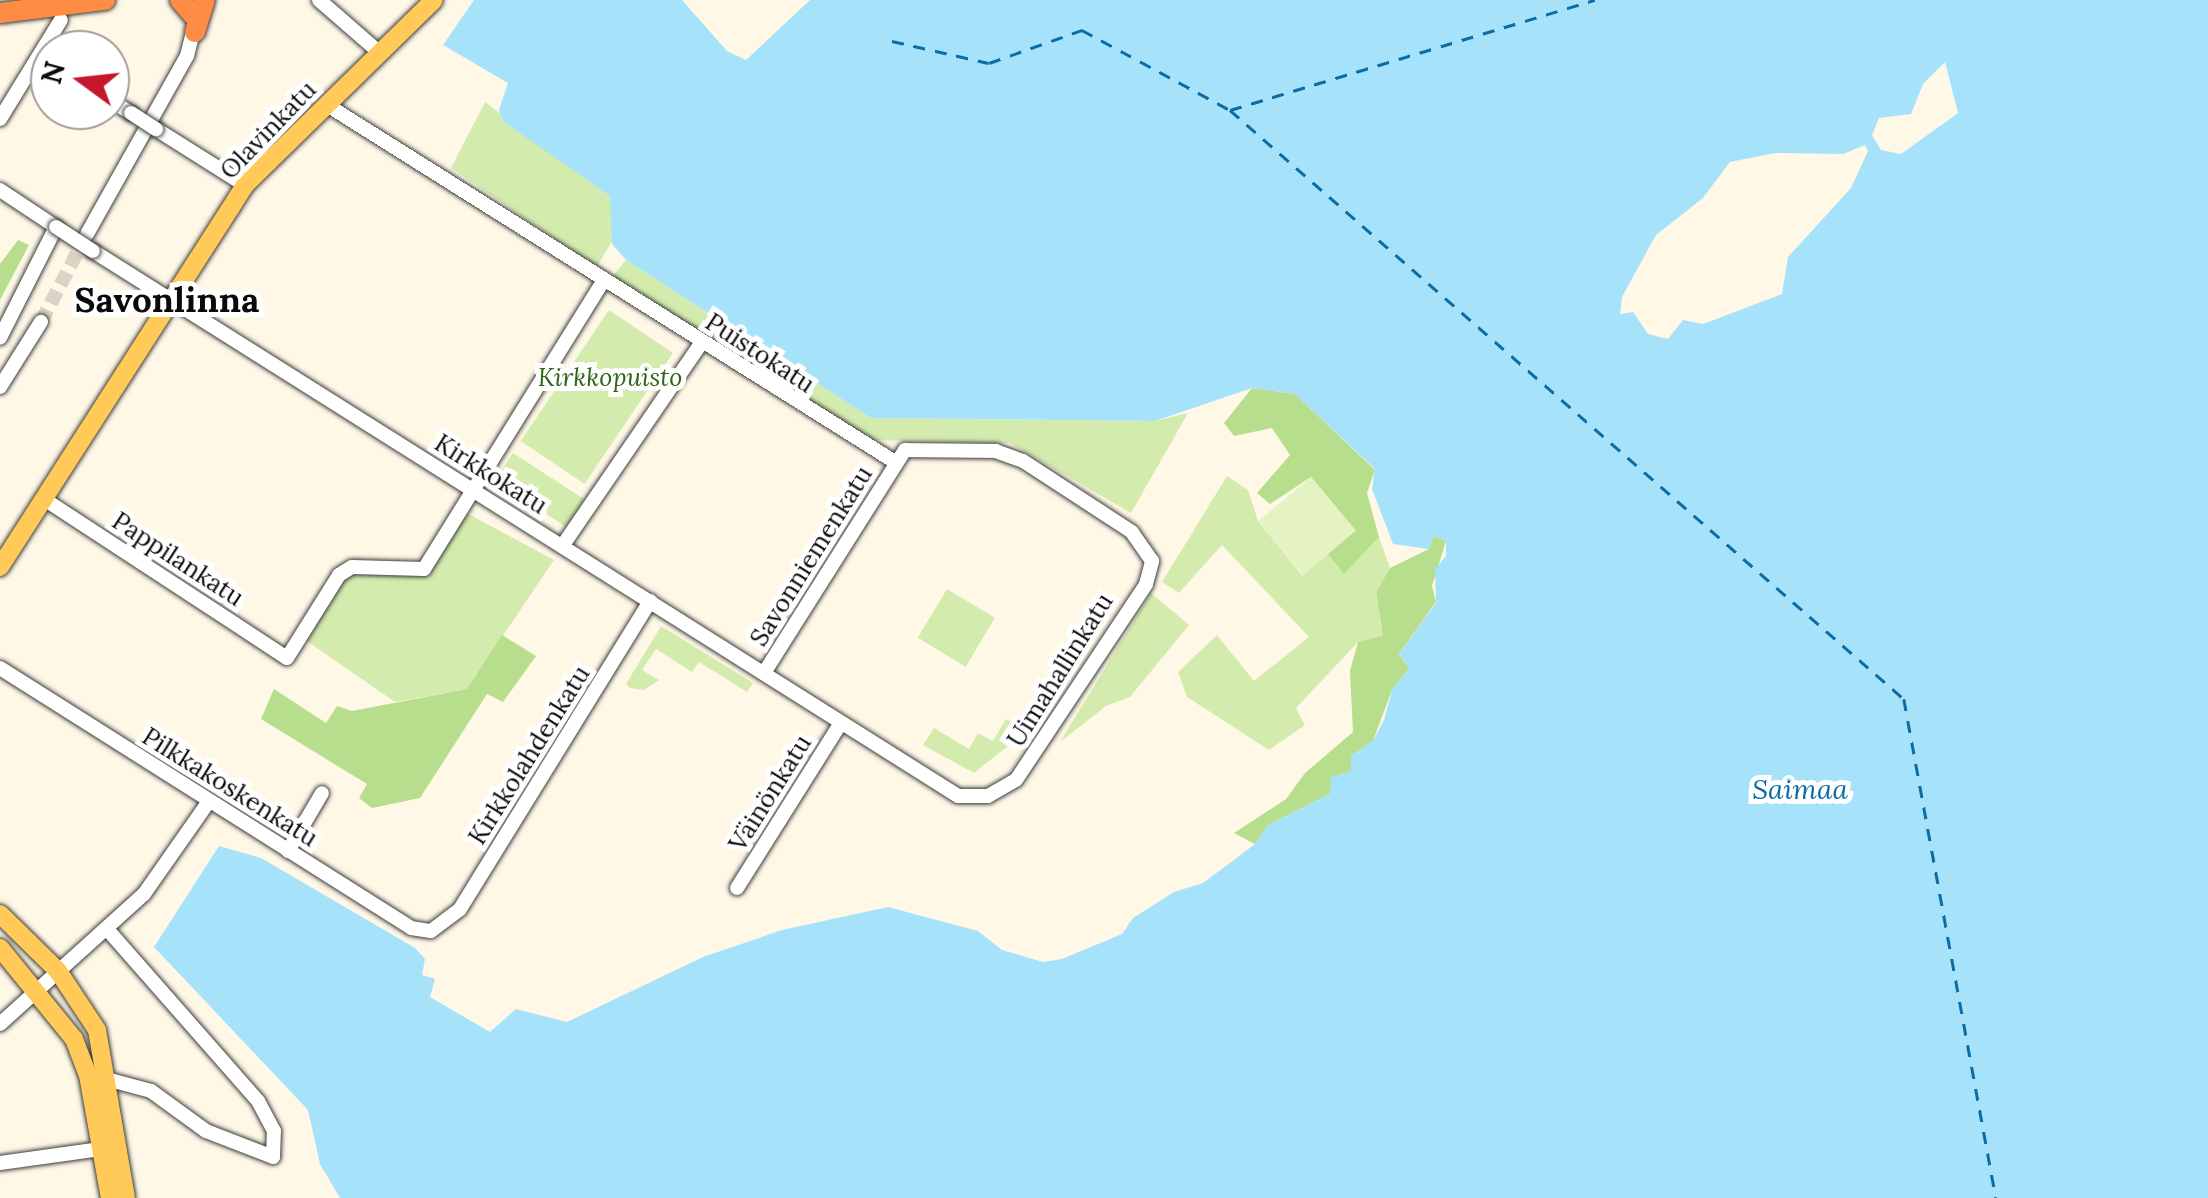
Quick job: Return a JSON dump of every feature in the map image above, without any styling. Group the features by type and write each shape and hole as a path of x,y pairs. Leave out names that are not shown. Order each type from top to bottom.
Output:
{"highway":[{"path":"3,12 105,0"}],"main road":[{"name":"Olavinkatu","path":"0,567 168,298 244,186 434,0"},
{"path":"0,914 58,971 97,1030 109,1078 110,1198"},
{"path":"0,948 74,1039 126,1198"}],"street":[{"path":"320,0 380,54"},
{"path":"55,30 63,6"},
{"path":"87,234 187,56 192,9"},
{"path":"0,119 30,80"},
{"name":"Puistokatu","path":"327,105 894,462"},
{"path":"130,112 244,186"},
{"name":"Kirkkokatu","path":"0,190 958,796"},
{"path":"0,338 56,227"},
{"path":"473,490 604,280"},
{"path":"0,388 41,322"},
{"path":"563,545 702,342"},
{"name":"Uimahallinkatu","path":"894,462 918,448 996,451 1022,461 1143,540 1152,561 1146,584 1016,780 988,796 958,796"},
{"name":"Savonniemenkatu","path":"764,673 894,462"},
{"name":"Pappilankatu","path":"44,498 288,658 339,574 352,567 424,569 473,490"},
{"name":"Kirkkolahdenkatu","path":"441,928 460,909 650,601"},
{"name":"Pilkkakoskenkatu","path":"0,668 411,928 441,928"},
{"name":"Väinönkatu","path":"737,888 842,722"},
{"path":"288,851 322,793"},
{"path":"0,1024 144,894 209,801"},
{"path":"88,1075 150,1091 206,1131 273,1157 274,1131 258,1101 107,929"},
{"path":"0,1163 112,1147"}],"green space":[{"path":"485,102 610,196 615,236 597,267 451,168"},
{"path":"18,240 29,245 0,300 0,264"},
{"path":"626,260 871,418 1155,421 1188,413 1131,513 1010,443 870,440 612,277"},
{"name":"Kirkkopuisto","path":"609,310 673,353 584,484 521,441"},
{"path":"1252,388 1295,394 1375,470 1367,493 1379,537 1344,574 1328,554 1355,530 1311,477 1270,504 1257,493 1290,455 1272,428 1234,436 1224,423"},
{"path":"513,453 584,499 566,527 495,481"},
{"path":"1227,476 1248,490 1258,521 1302,575 1328,554 1344,573 1379,537 1390,568 1376,592 1383,637 1358,642 1296,708 1305,725 1269,750 1187,697 1178,672 1217,635 1254,681 1309,637 1222,545 1179,593 1162,582"},
{"path":"1311,477 1356,531 1303,575 1258,521"},
{"path":"461,510 554,560 467,689 395,702 301,637 339,575 424,569"},
{"path":"1434,536 1446,541 1432,586 1436,602 1399,654 1409,669 1392,690 1373,741 1351,756 1351,771 1330,794 1268,825 1255,844 1234,833 1286,799 1305,773 1353,732 1350,671 1358,642 1383,636 1376,592 1390,568 1429,549"},
{"path":"947,589 995,618 966,667 918,638"},
{"path":"1151,593 1189,625 1130,697 1106,706 1060,742"},
{"path":"661,626 753,683 747,692 699,662 692,672 656,649 642,670 659,680 644,690 630,688 626,684"},
{"path":"502,635 536,656 503,702 487,694 420,798 372,808 359,798 367,784 261,719 274,689 326,723 337,706 352,711 467,689"},
{"path":"1006,719 1028,730 974,773 923,745 934,728 969,749 978,733 993,741"}],"water":[{"name":"Saimaa","path":"474,0 682,0 727,51 746,60 810,0 2208,0 2208,1198 340,1198 320,1164 308,1110 154,947 219,846 261,858 415,948 425,959 422,975 435,979 430,997 490,1032 516,1009 567,1022 703,957 782,930 888,907 978,931 1002,950 1043,962 1062,959 1122,934 1133,918 1174,892 1203,883 1255,844 1268,825 1330,794 1331,777 1351,771 1351,756 1373,741 1392,690 1409,669 1399,654 1436,603 1435,569 1446,556 1446,541 1434,536 1429,549 1393,544 1372,489 1375,469 1295,394 1252,388 1155,421 871,418 626,260 612,244 610,196 504,122 499,110 508,83 443,45","holes":["1945,62 1958,113 1901,154 1881,150 1872,135 1879,118 1911,114 1923,84","1865,145 1868,151 1851,188 1788,257 1782,294 1703,324 1683,320 1668,339 1648,334 1633,312 1620,314 1622,297 1656,235 1703,198 1730,162 1775,153 1843,154"]}],"ferry route":[{"path":"892,41 989,63 1082,30 1230,110 1595,0"},
{"path":"1230,110 1904,699 1996,1198"}],"tunnel":[{"path":"41,322 87,234"}],"district":[{"name":"Savonlinna","path":"167,300"}]}
